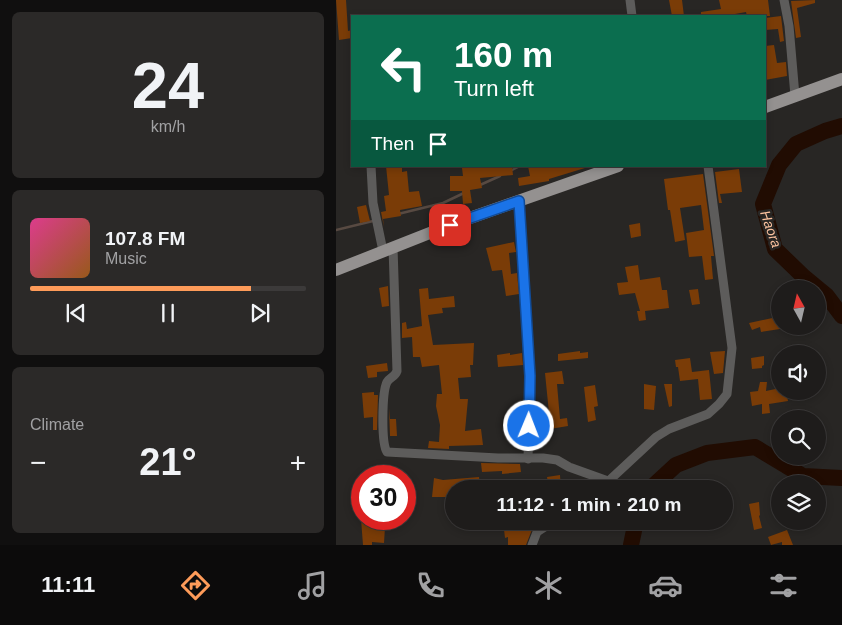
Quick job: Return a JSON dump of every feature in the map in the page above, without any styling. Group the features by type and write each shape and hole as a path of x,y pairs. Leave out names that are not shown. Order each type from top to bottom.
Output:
{"main road":[{"path":"766,107 842,79"},
{"path":"336,270 388,249 615,167"}],"street":[{"path":"630,0 632,15"},
{"path":"784,0 789,26 795,96"},
{"path":"371,167 373,203 388,249 397,371 396,376 387,383 385,390 383,446 386,452 557,460 569,467 605,480"},
{"path":"609,480 656,437 669,429 708,414 727,394 731,374 732,348 708,167"},
{"path":"519,201 530,376 528,459"},
{"path":"532,545 541,530"}],"building":[{"path":"336,0 346,0 348,31 351,30 351,38 339,40"},
{"path":"669,0 682,0 684,15 672,15"},
{"path":"719,0 768,0 770,16 747,15 746,12 730,15 701,15 701,12 721,9"},
{"path":"815,0 815,3 797,8 801,37 796,38 791,1"},
{"path":"781,16 784,41 780,42 778,29 766,30 766,18"},
{"path":"774,45 777,63 786,62 787,76 766,80 766,46"},
{"path":"386,167 402,167 402,172 407,171 409,192 419,191 422,206 400,210 401,216 383,219 384,227 381,212 386,211 384,196 389,195"},
{"path":"512,167 513,175 480,178 482,188 470,190 472,203 463,204 462,191 450,191 450,176 463,176 462,168"},
{"path":"528,167 585,168 549,179 549,181 519,186 518,178 530,176"},
{"path":"739,169 742,192 720,194 722,203 719,203 715,172"},
{"path":"703,174 714,256 711,256 713,279 705,280 702,256 689,257 686,233 704,230 701,205 680,208 685,240 675,242 664,179"},
{"path":"366,205 370,221 360,223 357,207"},
{"path":"640,223 641,236 631,238 629,225"},
{"path":"514,242 516,252 509,253 511,274 517,273 519,294 506,296 502,270 492,271 486,248"},
{"path":"638,265 640,280 660,277 662,290 667,290 669,308 645,311 646,320 639,321 637,311 640,311 635,293 619,295 617,283 628,282 625,267"},
{"path":"388,286 389,306 382,307 379,288"},
{"path":"428,288 429,299 454,296 455,307 442,308 443,313 428,315 433,345 474,343 473,365 470,365 471,377 458,378 460,399 468,399 465,431 481,429 483,445 449,446 449,449 428,448 429,441 439,442 440,425 436,406 437,394 442,394 439,365 422,367 420,357 413,357 412,337 402,338 402,323 406,322 407,329 422,326 419,289"},
{"path":"698,289 700,304 692,305 689,290"},
{"path":"771,318 771,330 761,332 760,327 752,330 749,323"},
{"path":"580,351 580,353 588,352 588,358 558,361 558,354"},
{"path":"725,351 723,373 714,374 710,352"},
{"path":"510,353 510,355 522,353 523,365 498,367 497,355"},
{"path":"764,356 762,368 752,369 751,358"},
{"path":"690,358 692,372 709,370 712,399 700,400 698,379 680,381 675,360"},
{"path":"387,363 388,371 377,372 377,377 368,378 366,366"},
{"path":"562,371 564,384 557,384 560,419 567,418 568,426 544,430 542,414 549,413 545,373"},
{"path":"760,382 767,382 766,391 771,390 771,400 788,401 769,404 770,413 762,414 762,404 752,406 750,392 758,391"},
{"path":"644,384 656,386 654,410 644,409"},
{"path":"664,384 672,384 672,406 669,407"},
{"path":"595,385 598,406 594,407 596,420 588,422 584,387"},
{"path":"374,392 374,395 378,395 377,430 373,430 373,417 364,418 362,393"},
{"path":"389,408 390,419 396,419 397,436 390,436"},
{"path":"481,463 520,464 521,472 502,474 502,471 482,472"},
{"path":"560,475 560,480 548,480 547,477"},
{"path":"479,477 479,480 445,480 445,497 432,497 434,478 443,480"},
{"path":"759,502 759,516 762,528 754,530 749,504"},
{"path":"362,530 385,530 384,543 372,542 372,545 363,545"},
{"path":"504,530 532,530 526,545 508,545 508,537 505,538"},
{"path":"787,530 793,545 782,545 782,542 771,545 768,537"}],"waterway":[{"name":"Haora","path":"842,126 825,131 796,144 779,165 763,204 775,249 827,296 842,316"},
{"path":"510,171 518,167"},
{"path":"480,185 500,176"},
{"path":"398,214 443,203 464,193"},
{"path":"336,230 373,221"},
{"name":"Haora","path":"660,480 676,465 707,453 755,447 803,476 842,478"},
{"name":"Haora","path":"631,545 634,530"}],"route":[{"path":"450,225 519,201 530,376 529,426"}]}
